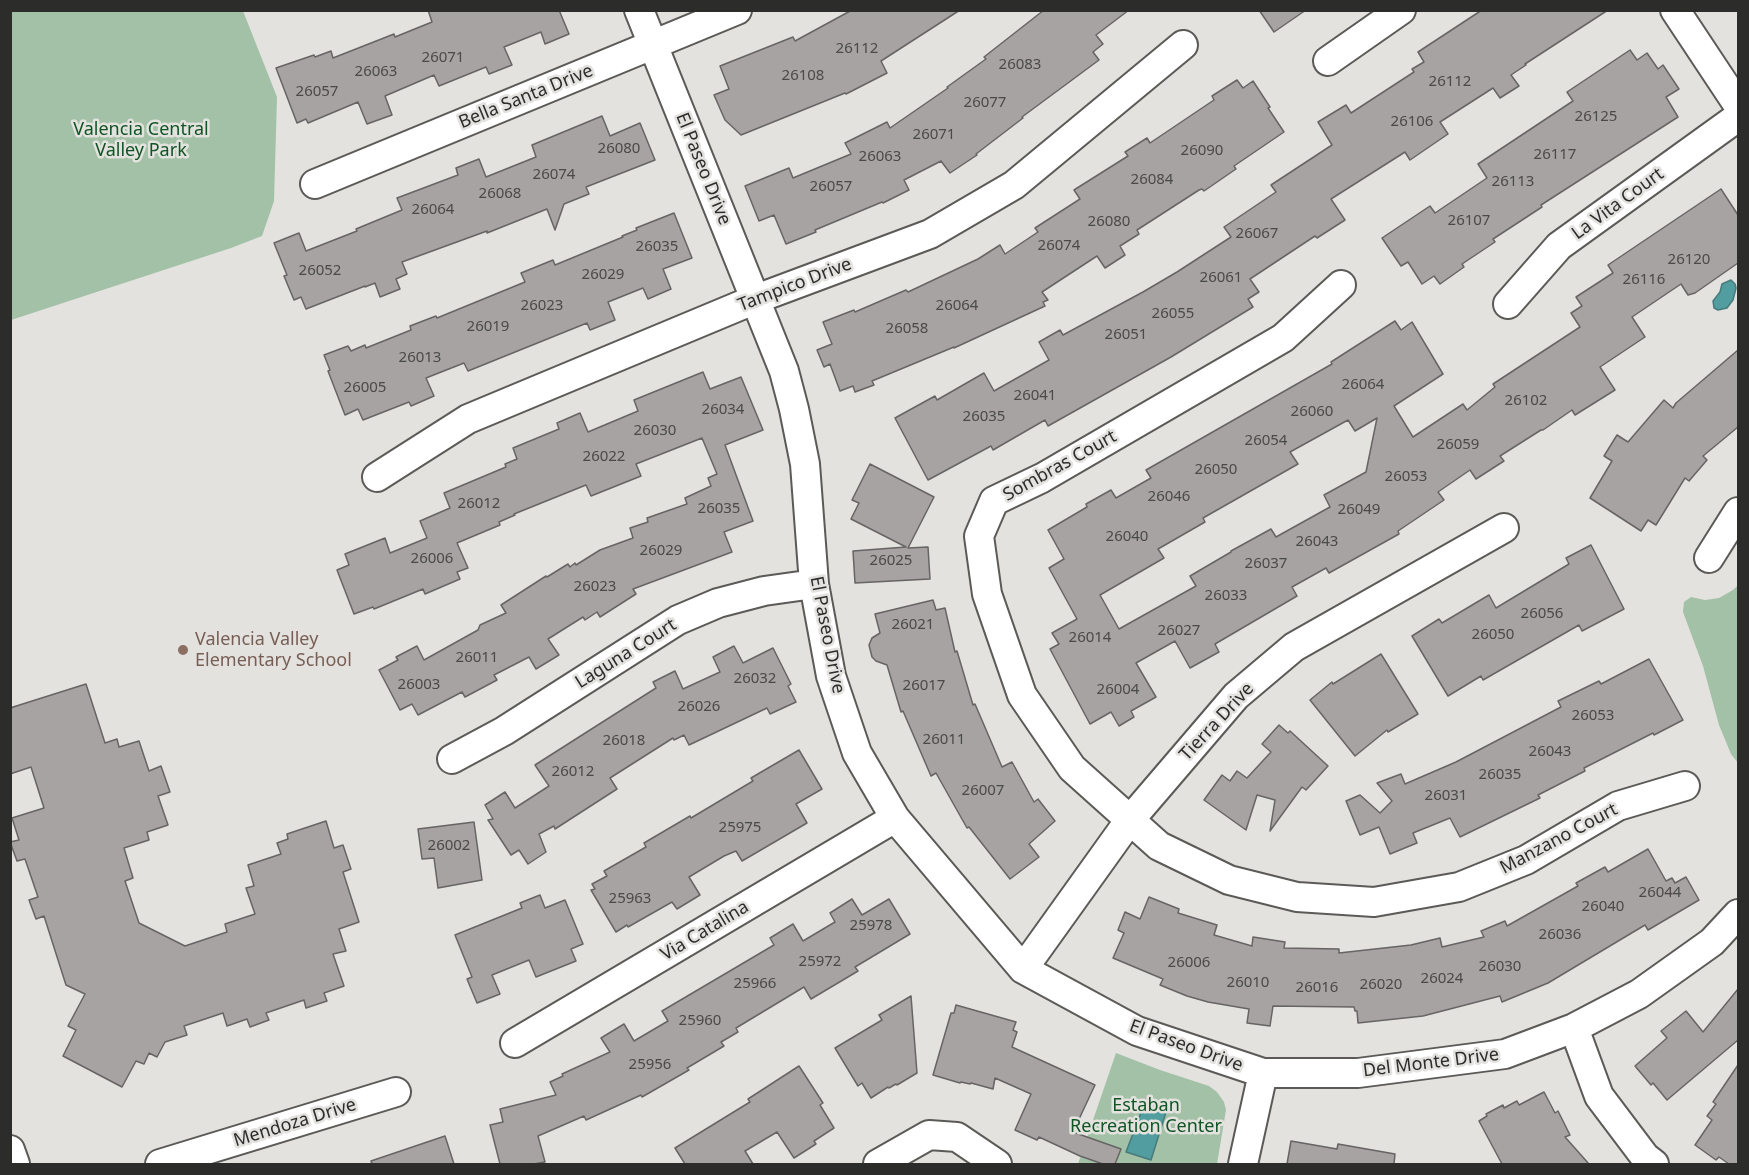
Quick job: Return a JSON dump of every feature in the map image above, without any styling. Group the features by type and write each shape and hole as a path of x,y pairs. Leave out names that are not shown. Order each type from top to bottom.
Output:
{"street":[{"name":"El Paseo Drive","path":"639,10 784,371 805,464 814,584 831,676 857,753 895,818 1023,969 1137,1031 1263,1073"},
{"name":"Bella Santa Drive","path":"315,184 737,10"},
{"path":"1328,61 1401,10"},
{"path":"1675,10 1738,105"},
{"name":"Tampico Drive","path":"377,477 468,419 756,299 930,234 1014,185 1183,45"},
{"name":"La Vita Court","path":"1508,304 1559,246 1738,117"},
{"name":"Sombras Court","path":"1129,821 1072,768 1022,695 987,594 979,537 994,501 1042,478 1282,338 1341,285"},
{"path":"1709,558 1738,512"},
{"name":"Tierra Drive","path":"1023,969 1129,821 1236,696 1294,647 1504,528"},
{"name":"Laguna Court","path":"452,759 504,731 678,621 718,603 764,591 814,584"},
{"name":"Manzano Court","path":"1129,821 1159,846 1229,880 1297,897 1374,902 1459,887 1527,860 1618,806 1685,786"},
{"name":"Via Catalina","path":"515,1043 895,818"},
{"name":"Del Monte Drive","path":"1263,1073 1358,1073 1505,1054 1574,1028 1639,994 1712,942 1738,914"},
{"path":"1574,1028 1599,1096 1646,1157 1654,1164"},
{"path":"1243,1164 1263,1073"},
{"name":"Mendoza Drive","path":"160,1164 396,1092"},
{"path":"878,1164 929,1135 957,1137 997,1164"},
{"path":"10,1150 15,1164"}],"green space":[{"name":"Valencia Central Valley Park","path":"10,11 243,11 277,97 274,201 262,236 11,320"},
{"path":"1738,585 1738,763 1731,754 1719,725 1703,666 1683,612 1684,602 1691,597 1705,600 1719,598"},
{"name":"Estaban Recreation Center","path":"1116,1053 1209,1086 1217,1092 1226,1110 1217,1164 1078,1164"}],"water":[{"path":"1731,280 1736,288 1733,300 1727,308 1718,310 1714,308 1713,301 1720,292 1722,284"},
{"path":"1145,1102 1167,1109 1151,1160 1126,1152"}],"building":[{"path":"428,10 559,10 569,34 545,44 541,32 504,47 512,65 489,74 486,67 439,86 434,75 385,96 392,115 367,124 358,102 308,123 306,119 297,123 276,68 331,51 333,58 394,34 395,37 432,22"},
{"path":"852,10 960,10 881,61 887,73 846,94 741,135 725,120 714,95 729,89 720,66 793,37 795,41"},
{"path":"1044,10 1129,10 1096,35 1103,44 1093,52 1099,60 1022,117 977,155 950,173 941,161 904,180 909,190 786,244 774,215 759,221 745,186 789,168 793,178 851,154 845,143 887,122 890,128 986,59 984,57"},
{"path":"1259,10 1306,10 1274,32"},
{"path":"1482,10 1608,10 1511,75 1519,86 1500,98 1493,88 1440,122 1448,134 1410,160 1405,152 1331,199 1345,220 1317,238 1315,236 1250,279 1259,292 1248,299 1253,307 1171,357 1048,426 1045,420 993,450 991,446 928,480 895,418 935,396 937,400 984,373 994,391 1049,360 1039,342 1060,330 1063,335 1143,292 1231,237 1224,227 1276,192 1271,185 1332,145 1318,122 1346,105 1351,113 1414,72 1412,69 1424,62 1418,52"},
{"path":"1630,50 1637,60 1647,53 1658,69 1663,65 1679,89 1666,97 1678,117 1541,205 1542,207 1493,239 1495,242 1462,264 1464,267 1440,284 1434,276 1422,284 1408,262 1401,266 1382,238 1430,206 1435,213 1487,178 1478,164 1573,101 1567,92"},
{"path":"1237,80 1243,88 1253,81 1284,132 1234,166 1236,169 1204,191 1199,190 1137,230 1139,234 1120,246 1125,255 1105,268 1097,256 1042,292 1048,300 1043,302 1045,306 954,348 872,381 874,385 855,392 853,386 840,391 830,364 824,367 817,350 832,344 823,322 854,310 855,312 906,290 908,292 978,259 1000,245 1005,254 1038,232 1035,228 1080,199 1074,190 1128,156 1125,152 1147,138 1150,143 1214,100 1212,96"},
{"path":"602,116 610,136 640,123 655,160 586,187 589,194 564,204 555,230 547,209 487,233 487,231 402,262 407,274 396,279 400,289 380,297 375,283 306,309 301,297 294,300 274,243 299,233 306,251 402,210 397,198 458,175 456,168 479,159 486,177 536,157 532,145"},
{"path":"1721,189 1738,215 1738,263 1695,293 1688,295 1681,284 1632,317 1645,337 1600,367 1615,390 1575,415 1572,410 1500,456 1504,461 1476,479 1470,470 1438,492 1444,500 1398,531 1399,534 1329,573 1326,568 1292,587 1297,596 1215,644 1219,652 1190,668 1175,641 1136,663 1156,697 1131,711 1134,717 1119,726 1111,712 1090,724 1050,649 1059,644 1052,633 1077,619 1049,568 1064,559 1048,530 1111,490 1116,498 1151,478 1146,470 1332,364 1331,362 1395,321 1401,330 1412,322 1443,374 1394,406 1413,437 1463,404 1467,410 1495,387 1493,384 1580,327 1571,313 1582,306 1576,297 1613,273 1608,265","holes":["1377,418 1366,472 1324,495 1330,507 1276,537 1271,529 1231,551 1190,576 1196,586 1119,629 1100,595 1164,558 1158,549 1205,522 1203,518 1298,464 1290,452 1348,420 1355,431"]},
{"path":"674,213 692,258 663,269 671,289 648,299 643,288 608,302 615,320 590,330 587,323 468,371 464,363 426,378 434,396 411,406 409,402 363,420 358,409 345,415 324,355 348,346 351,351 365,345 366,348 411,330 410,326 436,316 437,318 525,282 521,273 553,260 555,265"},
{"path":"1738,350 1738,427 1703,456 1707,460 1689,481 1685,478 1656,525 1648,520 1641,531 1590,498 1612,461 1604,456 1617,435 1628,442 1664,400 1673,408"},
{"path":"703,372 710,389 741,377 763,430 725,445 753,521 724,532 732,552 633,589 636,594 600,617 597,612 585,620 583,617 548,639 559,655 536,669 529,657 494,675 497,680 465,697 462,692 418,715 412,704 400,710 379,670 398,660 396,657 417,646 424,660 478,630 480,625 506,613 501,605 546,576 568,564 570,567 575,563 576,565 600,550 633,538 630,528 648,522 647,518 687,504 685,498 711,486 708,478 717,474 702,438 636,464 641,476 591,496 586,485 514,514 499,522 500,525 457,543 468,568 457,572 460,579 425,594 423,589 374,609 373,607 354,614 337,570 349,565 345,554 385,538 390,553 427,538 420,521 450,508 444,493 506,467 505,464 517,459 513,448 559,429 557,423 580,413 588,432 638,411 634,400"},
{"path":"870,464 934,497 908,548 928,547 930,579 855,583 853,551 906,547 851,519 859,503 852,500"},
{"path":"1591,545 1624,609 1582,631 1579,625 1483,680 1481,676 1448,696 1412,636 1439,619 1442,623 1489,595 1496,608 1569,564 1566,558"},
{"path":"933,600 936,610 945,608 955,652 957,651 973,705 975,704 1002,767 1012,762 1034,802 1038,799 1055,821 1029,844 1039,857 1010,879 969,827 967,828 936,773 931,776 903,711 901,712 887,665 872,657 869,645 872,638 880,633 875,614"},
{"path":"734,646 743,663 773,648 791,684 788,686 796,702 770,714 767,708 689,745 684,735 674,740 673,738 610,778 617,789 555,829 554,826 539,834 546,852 528,864 519,850 511,855 488,820 493,819 485,805 505,792 515,808 549,786 535,765 656,688 653,682 675,671 683,689 720,672 713,657"},
{"path":"1381,654 1418,714 1388,732 1387,730 1355,756 1310,700 1332,682 1333,684"},
{"path":"1649,659 1683,720 1584,768 1585,771 1538,795 1540,798 1460,837 1450,818 1413,833 1417,843 1390,854 1379,827 1360,835 1346,801 1360,795 1380,813 1392,801 1377,783 1401,774 1405,784 1456,762 1561,707 1558,701 1599,681 1601,684"},
{"path":"86,684 105,743 117,739 119,747 139,741 149,771 161,766 170,792 158,796 168,825 147,832 149,840 124,848 133,878 125,881 139,923 185,946 227,932 225,924 255,914 246,888 254,886 248,865 281,854 277,843 288,839 287,834 326,821 334,848 343,845 351,869 343,872 359,922 339,929 346,951 333,954 344,986 324,993 327,1001 306,1008 304,1000 266,1013 269,1020 250,1027 247,1019 227,1026 223,1013 184,1026 187,1035 165,1042 157,1057 149,1053 144,1064 136,1061 122,1087 63,1056 76,1030 68,1026 85,994 66,985 44,916 36,919 29,900 38,897 25,859 17,861 10,842 19,840 12,818 44,808 31,767 10,774 10,708"},
{"path":"1279,725 1288,733 1290,731 1328,766 1306,790 1302,787 1270,831 1275,800 1257,795 1246,830 1204,800 1222,775 1230,781 1237,771 1247,778 1271,752 1262,744"},
{"path":"799,750 822,789 796,804 807,823 742,861 736,851 724,856 689,877 700,895 677,909 672,902 616,932 591,890 595,889 592,884 607,876 604,871 646,847 644,843 753,781 751,778"},
{"path":"474,822 482,880 438,888 434,858 422,859 418,829"},
{"path":"1648,849 1666,881 1672,878 1675,883 1686,877 1699,900 1648,930 1645,925 1548,983 1502,1002 1500,996 1423,1016 1358,1023 1357,1011 1354,1007 1273,1006 1270,1026 1247,1023 1249,1009 1187,996 1160,985 1163,979 1113,958 1124,933 1118,930 1125,912 1140,919 1149,897 1179,909 1178,913 1217,925 1214,935 1252,946 1253,937 1285,942 1284,948 1339,949 1339,953 1411,945 1440,938 1442,947 1484,937 1481,931 1505,921 1507,926 1578,886 1576,883 1605,867 1608,872"},
{"path":"540,895 545,908 565,900 583,944 571,949 576,961 536,977 529,960 492,975 500,994 477,1003 467,979 472,977 455,935 522,908 520,903"},
{"path":"852,899 862,915 889,899 910,934 855,967 858,971 811,999 804,987 736,1028 738,1032 721,1042 724,1046 687,1068 689,1070 642,1097 641,1095 586,1120 584,1116 538,1136 545,1162 500,1164 490,1125 503,1122 500,1109 556,1095 550,1082 610,1052 601,1038 624,1024 634,1041 668,1021 662,1011 774,945 770,938 793,924 803,941 835,922 830,913"},
{"path":"1738,989 1738,1040 1667,1100 1635,1066 1667,1038 1661,1031 1686,1011 1703,1032"},
{"path":"911,996 917,1073 871,1098 862,1083 858,1086 835,1048 882,1020 879,1015"},
{"path":"956,1005 1016,1022 1013,1030 1017,1032 1012,1047 1095,1085 1073,1132 1121,1149 1115,1164 1103,1164 1039,1137 1037,1140 1015,1130 1031,1094 995,1078 993,1089 933,1075 951,1013 954,1013"},
{"path":"1738,1065 1738,1164 1729,1164 1719,1157 1716,1160 1695,1145 1712,1120 1707,1116 1716,1104 1713,1102"},
{"path":"799,1066 823,1103 820,1105 834,1128 814,1141 816,1144 794,1158 777,1132 745,1151 753,1164 685,1164 675,1148 750,1102 748,1099"},
{"path":"1544,1092 1555,1113 1558,1111 1570,1135 1565,1137 1589,1164 1502,1164 1479,1121 1487,1116 1486,1114 1503,1105 1504,1108 1517,1101 1519,1105"},
{"path":"445,1136 454,1164 372,1164 371,1161"},
{"path":"1291,1141 1337,1149 1338,1144 1395,1154 1394,1164 1287,1164"}],"place":[{"name":"Valencia Valley Elementary School","path":"183,650"}]}
